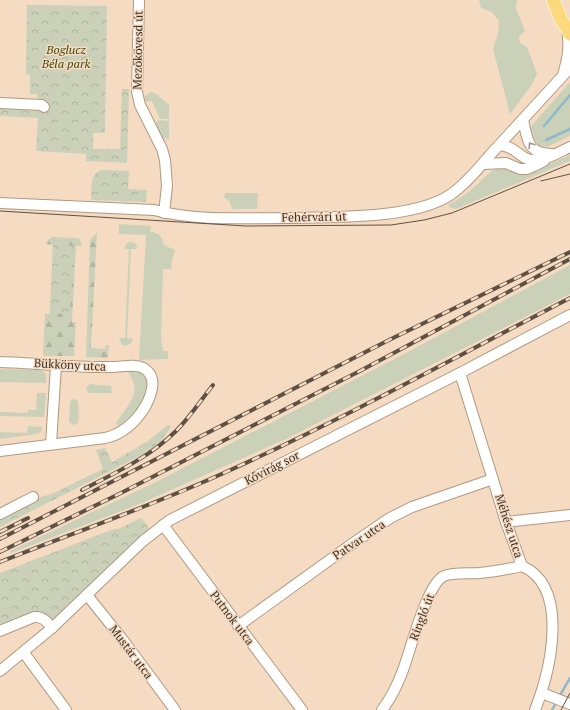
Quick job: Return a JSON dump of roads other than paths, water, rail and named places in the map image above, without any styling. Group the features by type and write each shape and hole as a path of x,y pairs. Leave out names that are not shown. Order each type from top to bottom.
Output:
{"main road":[{"path":"553,0 568,31"}],"street":[{"name":"Mezőkövesd út","path":"139,0 137,92 140,105 162,149 165,160 167,186 164,213"},
{"path":"566,75 569,50 568,31"},
{"name":"Fehérvári út","path":"0,203 154,210 164,213 196,217 260,218 359,216 397,212 423,206 444,199 459,188 566,75 570,68"},
{"path":"0,103 42,105 44,107"},
{"path":"523,120 532,149 542,154 554,154"},
{"path":"500,145 511,147 531,160 538,160 570,147"},
{"path":"500,145 510,165"},
{"path":"482,164 506,163 520,169 527,169 554,154"},
{"name":"Kővirág sor","path":"0,671 52,628 143,541 177,516 460,373 570,315"},
{"name":"Bükköny utca","path":"0,362 112,367 140,366 144,368 151,376 152,387 147,403 130,425 120,433 113,436 51,444"},
{"path":"0,451 51,444 56,365"},
{"name":"Méhész utca","path":"460,373 506,522 522,566 531,569 540,577 549,588 554,601 556,627 555,647 542,693 535,710"},
{"name":"Patvar utca","path":"238,626 390,518 412,507 493,479"},
{"path":"0,514 33,497"},
{"path":"506,522 570,515"},
{"name":"Putnok utca","path":"163,525 302,710"},
{"name":"Ringló út","path":"382,710 394,692 430,592 440,578 450,575 480,573 522,566"},
{"name":"Mustár utca","path":"87,595 123,640 175,710"},
{"path":"0,631 39,616 52,628"},
{"path":"24,652 66,710"},
{"path":"542,693 561,700"}],"waterway":[{"path":"544,126 570,95"},
{"path":"546,140 570,129"},
{"path":"559,697 570,678"},
{"path":"552,710 557,701"}],"tram line":[{"path":"0,211 246,226 391,225 424,220 452,213 570,164"},
{"path":"541,181 570,174"},
{"path":"561,710 570,693"}],"railway":[{"path":"0,539 391,339 570,252"},
{"path":"0,552 119,494 358,372 570,259"},
{"path":"0,562 142,508 270,452 570,298"},
{"path":"82,490 132,464 155,449 176,431 186,420 213,385"},
{"path":"0,532 28,518"}],"park label":[{"name":"Boglucz Béla park","path":"66,57"}]}
